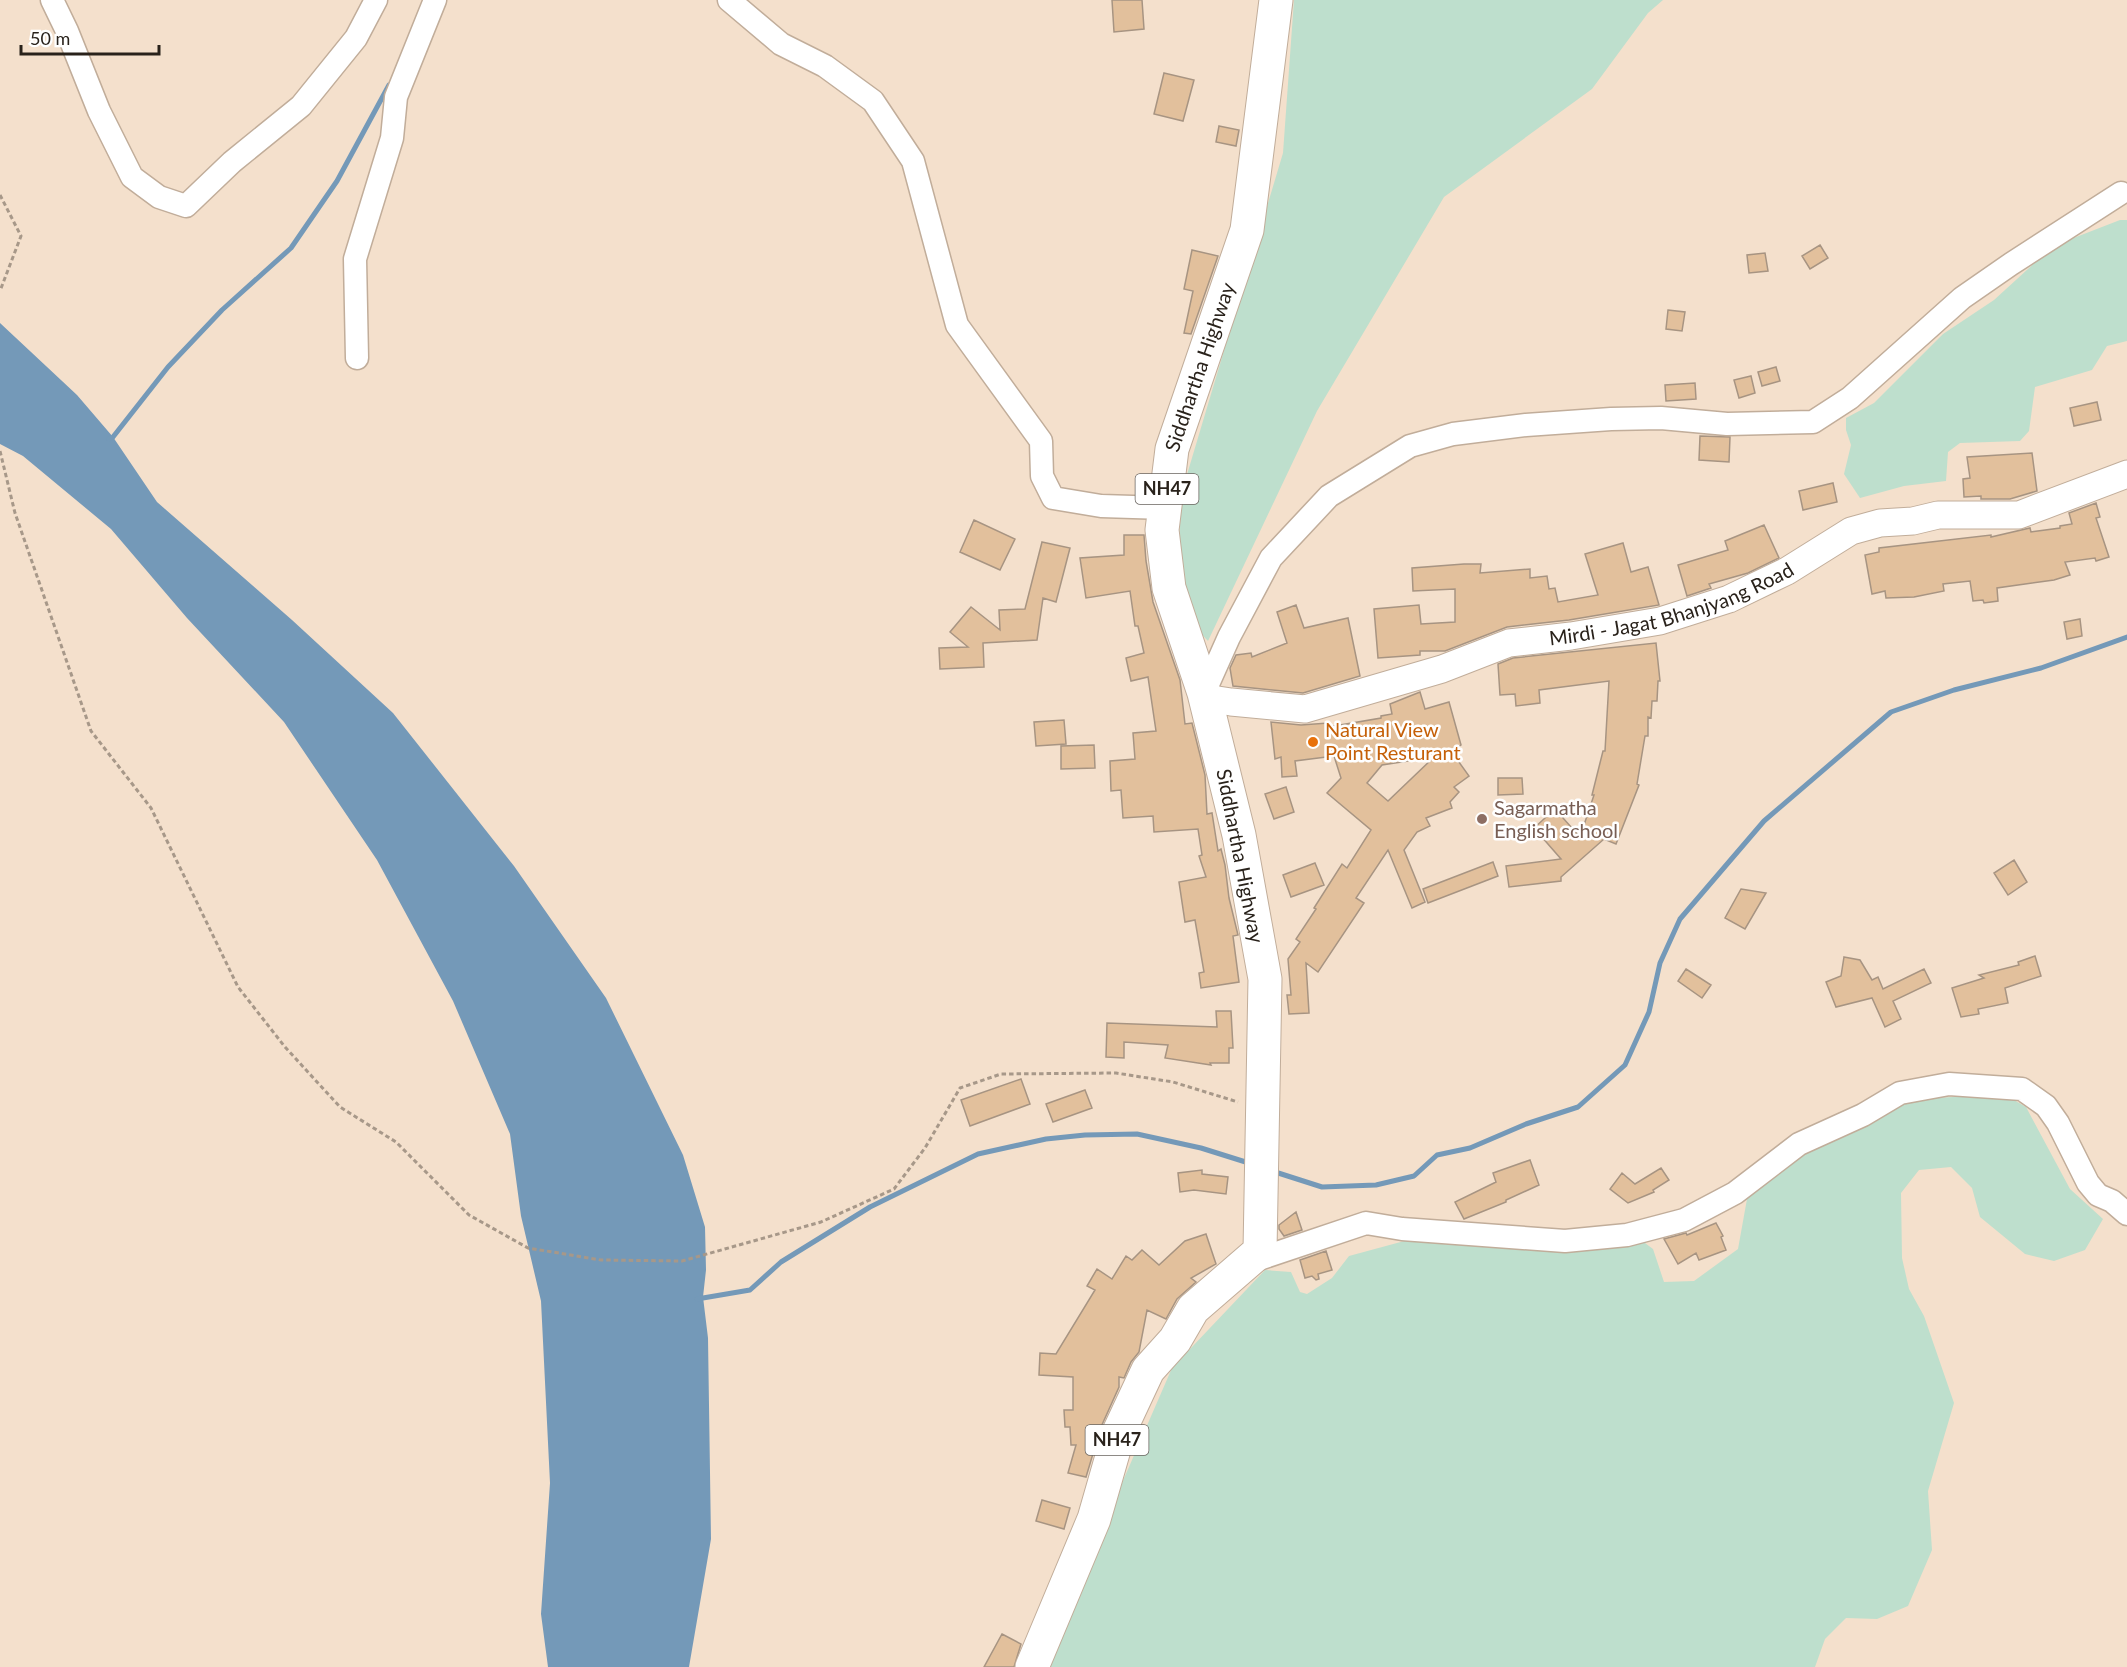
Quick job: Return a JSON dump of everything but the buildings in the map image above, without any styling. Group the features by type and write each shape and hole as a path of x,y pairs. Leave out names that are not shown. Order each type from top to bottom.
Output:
{"highway":[{"name":"Siddhartha Highway","path":"1253,1257 1265,979 1239,835 1205,695 1169,588 1162,530 1172,448 1247,230 1276,0"},
{"name":"NH47","path":"1032,1667 1094,1519 1119,1432 1148,1370 1175,1340 1193,1309 1253,1257"}],"street":[{"path":"52,0 68,31 99,111 132,177 159,197 186,206 232,162 300,106 356,38 376,0"},
{"path":"357,358 355,259 392,138 396,97 435,0"},
{"path":"729,0 781,44 825,66 873,101 913,161 957,325 1041,441 1042,476 1053,498 1101,506 1165,508"},
{"path":"1205,695 1229,637 1270,558 1329,496 1410,446 1453,434 1526,425 1611,419 1661,418 1726,424 1813,422 1850,398 1962,298 2121,193"},
{"name":"Mirdi - Jagat Bhanjyang Road","path":"1205,695 1231,702 1305,709 1442,669 1509,643 1571,636 1660,621 1729,599 1787,571 1851,531 1880,523 1913,521 1938,515 2019,515 2127,474"},
{"path":"1253,1257 1366,1223 1402,1229 1566,1240 1627,1235 1684,1220 1735,1193 1799,1144 1863,1115 1900,1093 1949,1084 2022,1089 2046,1107 2058,1123 2088,1183 2098,1195 2112,1202 2127,1214"}],"path":[{"path":"0,195 21,236 0,291"},
{"path":"0,451 15,513 91,731 151,808 238,987 285,1047 340,1107 396,1142 469,1215 528,1248 601,1260 682,1261 821,1222 894,1189 925,1148 960,1088 1001,1074 1116,1073 1173,1082 1237,1103 1241,1092"}],"green space":[{"path":"1294,0 1663,0 1648,13 1592,89 1444,197 1317,411 1208,641 1188,620 1177,562 1183,488 1283,153"},
{"path":"2120,220 2127,220 2127,341 2107,346 2092,370 2035,387 2029,431 2020,441 1960,443 1948,452 1946,481 1904,486 1860,498 1844,474 1851,445 1846,430 1846,418 1874,403 1943,334 1994,300 2053,246"},
{"path":"2007,1096 2026,1107 2070,1189 2103,1219 2085,1250 2054,1261 2025,1254 1980,1217 1972,1188 1951,1167 1919,1170 1901,1193 1902,1258 1909,1289 1924,1316 1954,1403 1928,1491 1932,1550 1908,1606 1877,1619 1846,1618 1825,1639 1815,1667 1042,1667 1172,1368 1265,1270 1291,1272 1300,1292 1307,1294 1332,1278 1349,1256 1408,1240 1641,1240 1653,1249 1664,1282 1694,1281 1738,1249 1747,1199 1781,1164 1915,1099"}],"water":[{"path":"0,323 77,395 113,437 157,502 292,620 393,713 514,866 606,998 683,1155 705,1227 706,1270 703,1297 708,1338 711,1539 689,1667 548,1667 541,1614 550,1483 541,1301 521,1216 510,1134 453,1001 377,860 284,722 187,618 111,529 23,456 0,444"}],"waterway":[{"path":"109,439 113,437 168,367 222,310 291,248 337,181 389,85"},
{"path":"1272,1171 1322,1187 1376,1185 1414,1176 1437,1155 1470,1148 1526,1124 1578,1107 1625,1065 1649,1012 1660,963 1680,919 1764,821 1891,712 1954,690 2041,668 2127,637"},
{"path":"697,1299 750,1290 781,1262 870,1207 978,1154 1046,1139 1085,1135 1137,1134 1201,1148 1252,1164"}],"place":[{"name":"Natural View Point Resturant","path":"1313,742"},
{"name":"Sagarmatha English school","path":"1482,819"}]}
